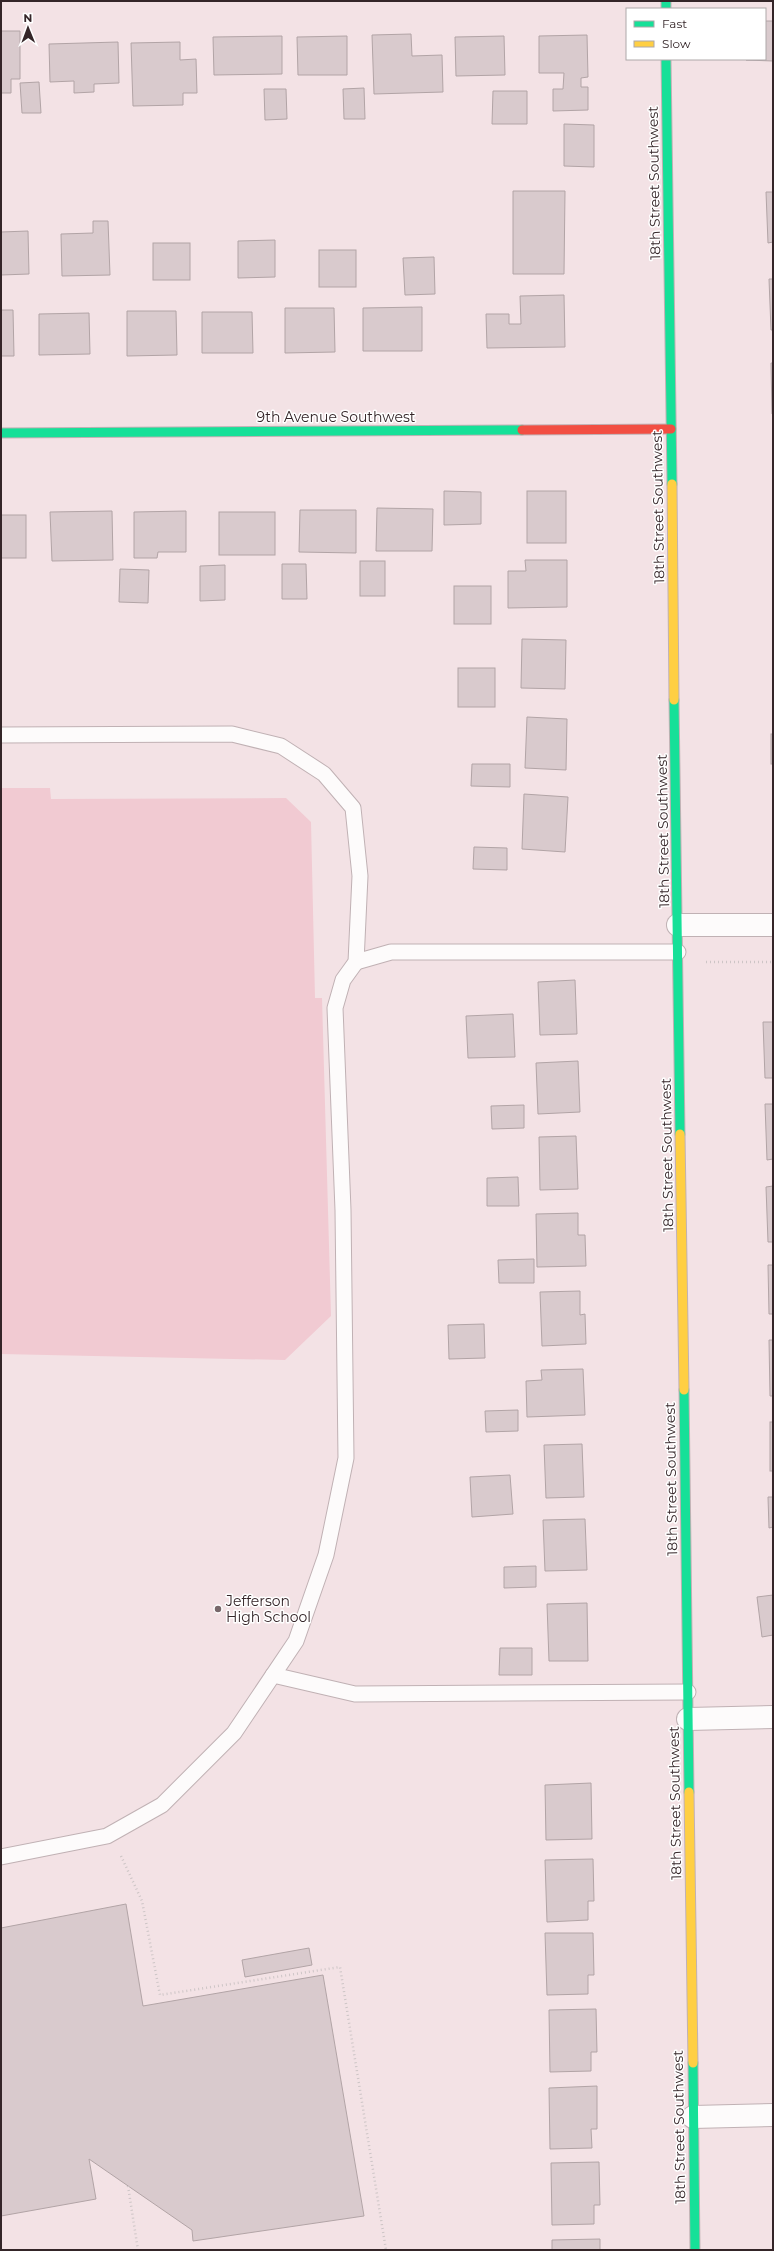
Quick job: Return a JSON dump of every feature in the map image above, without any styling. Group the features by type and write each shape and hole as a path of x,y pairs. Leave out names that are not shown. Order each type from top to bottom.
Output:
{"street":[{"name":"18th Street Southwest","path":"666,60 695,2250"},
{"name":"9th Avenue Southwest","path":"1,433 671,429"},
{"path":"678,925 773,925"},
{"path":"688,1719 773,1717"},
{"path":"693,2116 773,2115"}],"lane":[{"path":"1,735 232,734 281,746 324,774 353,808 360,876 356,962 343,980 335,1008 343,1210 346,1458 326,1555 296,1641 234,1733 162,1805 107,1836 1,1857"},
{"path":"356,962 391,952 678,952"},
{"path":"273,1675 355,1694 688,1692"}],"path":[{"path":"678,952 696,962 773,962"},
{"path":"128,1868 142,1901 160,1995 340,1967 386,2250"},
{"path":"128,2186 138,2250"}],"shaded area":[{"path":"1,788 50,788 51,799 286,798 311,822 315,998 322,998 331,1316 285,1360 1,1354"}],"building":[{"path":"766,21 773,21 773,61 746,60 766,60"},
{"path":"1,31 20,31 20,79 11,79 11,93 1,93"},
{"path":"411,34 412,56 442,55 443,92 374,94 372,35"},
{"path":"587,35 588,77 581,78 581,87 588,87 588,110 553,111 553,89 563,89 564,73 539,73 539,36"},
{"path":"282,36 282,74 214,75 213,37"},
{"path":"347,36 347,75 298,75 297,37"},
{"path":"504,36 505,75 456,76 455,37"},
{"path":"118,42 119,83 94,84 94,92 74,93 74,81 50,82 49,44"},
{"path":"180,42 180,60 196,59 197,93 183,93 183,105 133,106 131,43"},
{"path":"39,82 41,113 22,113 20,83"},
{"path":"364,88 365,119 344,119 343,89"},
{"path":"264,89 286,89 287,119 265,120"},
{"path":"493,91 527,91 527,124 492,124"},
{"path":"564,124 594,125 594,167 564,166"},
{"path":"513,191 565,191 564,274 513,274"},
{"path":"766,192 773,192 773,242 768,243"},
{"path":"93,221 108,221 110,275 62,276 61,234 93,233"},
{"path":"28,231 29,274 1,275 1,232"},
{"path":"275,240 275,277 238,278 238,241"},
{"path":"153,243 190,243 190,280 153,280"},
{"path":"319,250 356,250 356,287 319,287"},
{"path":"434,257 435,294 405,295 403,258"},
{"path":"769,279 773,279 773,330 771,330"},
{"path":"564,295 565,347 487,348 486,314 509,314 509,324 521,324 520,296"},
{"path":"422,307 422,351 363,351 363,308"},
{"path":"285,308 334,308 335,352 285,353"},
{"path":"1,310 13,310 14,356 1,356"},
{"path":"127,311 176,311 177,355 127,356"},
{"path":"202,312 252,312 253,353 202,353"},
{"path":"89,313 90,354 39,355 39,314"},
{"path":"771,363 773,363 773,414 772,414"},
{"path":"444,491 481,492 481,524 444,525"},
{"path":"527,491 566,491 566,543 527,543"},
{"path":"377,508 433,509 432,551 376,551"},
{"path":"300,510 356,510 356,553 299,552"},
{"path":"112,511 113,560 52,561 50,512"},
{"path":"186,511 186,552 158,552 157,558 134,558 134,512"},
{"path":"219,512 275,512 275,555 219,555"},
{"path":"1,515 26,515 26,558 1,558"},
{"path":"525,560 567,560 567,607 508,608 508,571 526,571"},
{"path":"360,561 385,561 385,596 360,596"},
{"path":"282,564 306,564 307,599 282,599"},
{"path":"225,565 225,600 200,601 200,566"},
{"path":"120,569 149,570 148,603 119,602"},
{"path":"454,586 491,586 491,624 454,624"},
{"path":"522,639 566,640 565,689 521,688"},
{"path":"458,668 495,668 495,707 458,707"},
{"path":"527,717 567,719 566,770 525,768"},
{"path":"771,734 773,734 773,764 771,764"},
{"path":"472,764 510,764 510,787 471,786"},
{"path":"524,794 568,797 565,852 522,849"},
{"path":"474,847 507,848 507,870 473,869"},
{"path":"575,980 577,1034 540,1035 538,982"},
{"path":"513,1014 515,1057 468,1058 466,1016"},
{"path":"763,1022 773,1022 773,1078 765,1078"},
{"path":"578,1061 580,1112 538,1114 536,1063"},
{"path":"765,1104 773,1104 773,1159 767,1160"},
{"path":"524,1105 524,1128 492,1129 491,1106"},
{"path":"576,1136 578,1189 540,1190 539,1137"},
{"path":"518,1177 519,1206 487,1206 487,1178"},
{"path":"773,1186 773,1242 768,1242 766,1187"},
{"path":"578,1213 578,1235 585,1235 586,1266 537,1267 536,1214"},
{"path":"534,1259 534,1283 499,1283 498,1260"},
{"path":"768,1265 773,1265 773,1314 769,1314"},
{"path":"580,1291 580,1315 585,1314 586,1344 542,1346 540,1292"},
{"path":"484,1324 485,1358 449,1359 448,1325"},
{"path":"769,1340 773,1340 773,1396 770,1396"},
{"path":"583,1369 585,1415 527,1417 526,1381 542,1380 541,1370"},
{"path":"518,1410 518,1431 486,1432 485,1411"},
{"path":"770,1422 773,1422 773,1471 770,1471"},
{"path":"582,1444 584,1497 546,1498 544,1445"},
{"path":"510,1475 513,1514 472,1517 470,1477"},
{"path":"768,1497 773,1497 773,1527 769,1528"},
{"path":"585,1519 587,1570 545,1571 543,1520"},
{"path":"536,1566 536,1587 504,1588 504,1567"},
{"path":"773,1595 773,1635 762,1637 757,1597"},
{"path":"587,1603 588,1661 549,1661 547,1604"},
{"path":"500,1648 532,1648 532,1675 499,1675"},
{"path":"591,1783 592,1839 546,1840 545,1785"},
{"path":"593,1859 594,1901 588,1901 588,1920 547,1922 545,1860"},
{"path":"126,1904 143,2006 323,1975 364,2216 193,2241 192,2230 89,2159 96,2199 1,2216 1,1928"},
{"path":"545,1933 593,1933 594,1975 588,1975 588,1994 547,1995"},
{"path":"309,1948 312,1965 245,1977 242,1960"},
{"path":"596,2009 597,2052 591,2052 591,2071 550,2072 549,2010"},
{"path":"597,2086 597,2129 591,2129 592,2148 550,2149 549,2088"},
{"path":"599,2162 600,2205 594,2205 594,2224 552,2225 551,2163"},
{"path":"600,2239 600,2250 552,2250 552,2240"}],"traffic: fast":[{"path":"666,1 666,8"},
{"path":"666,60 672,484"},
{"path":"1,433 522,430"},
{"path":"674,700 680,1134"},
{"path":"684,1390 689,1792"},
{"path":"693,2063 695,2250"}],"traffic: slow":[{"path":"672,484 674,700"},
{"path":"680,1134 684,1390"},
{"path":"689,1792 693,2063"}],"traffic: jam":[{"path":"522,430 671,429"}],"place":[{"name":"Jefferson High School","path":"218,1609"}]}
